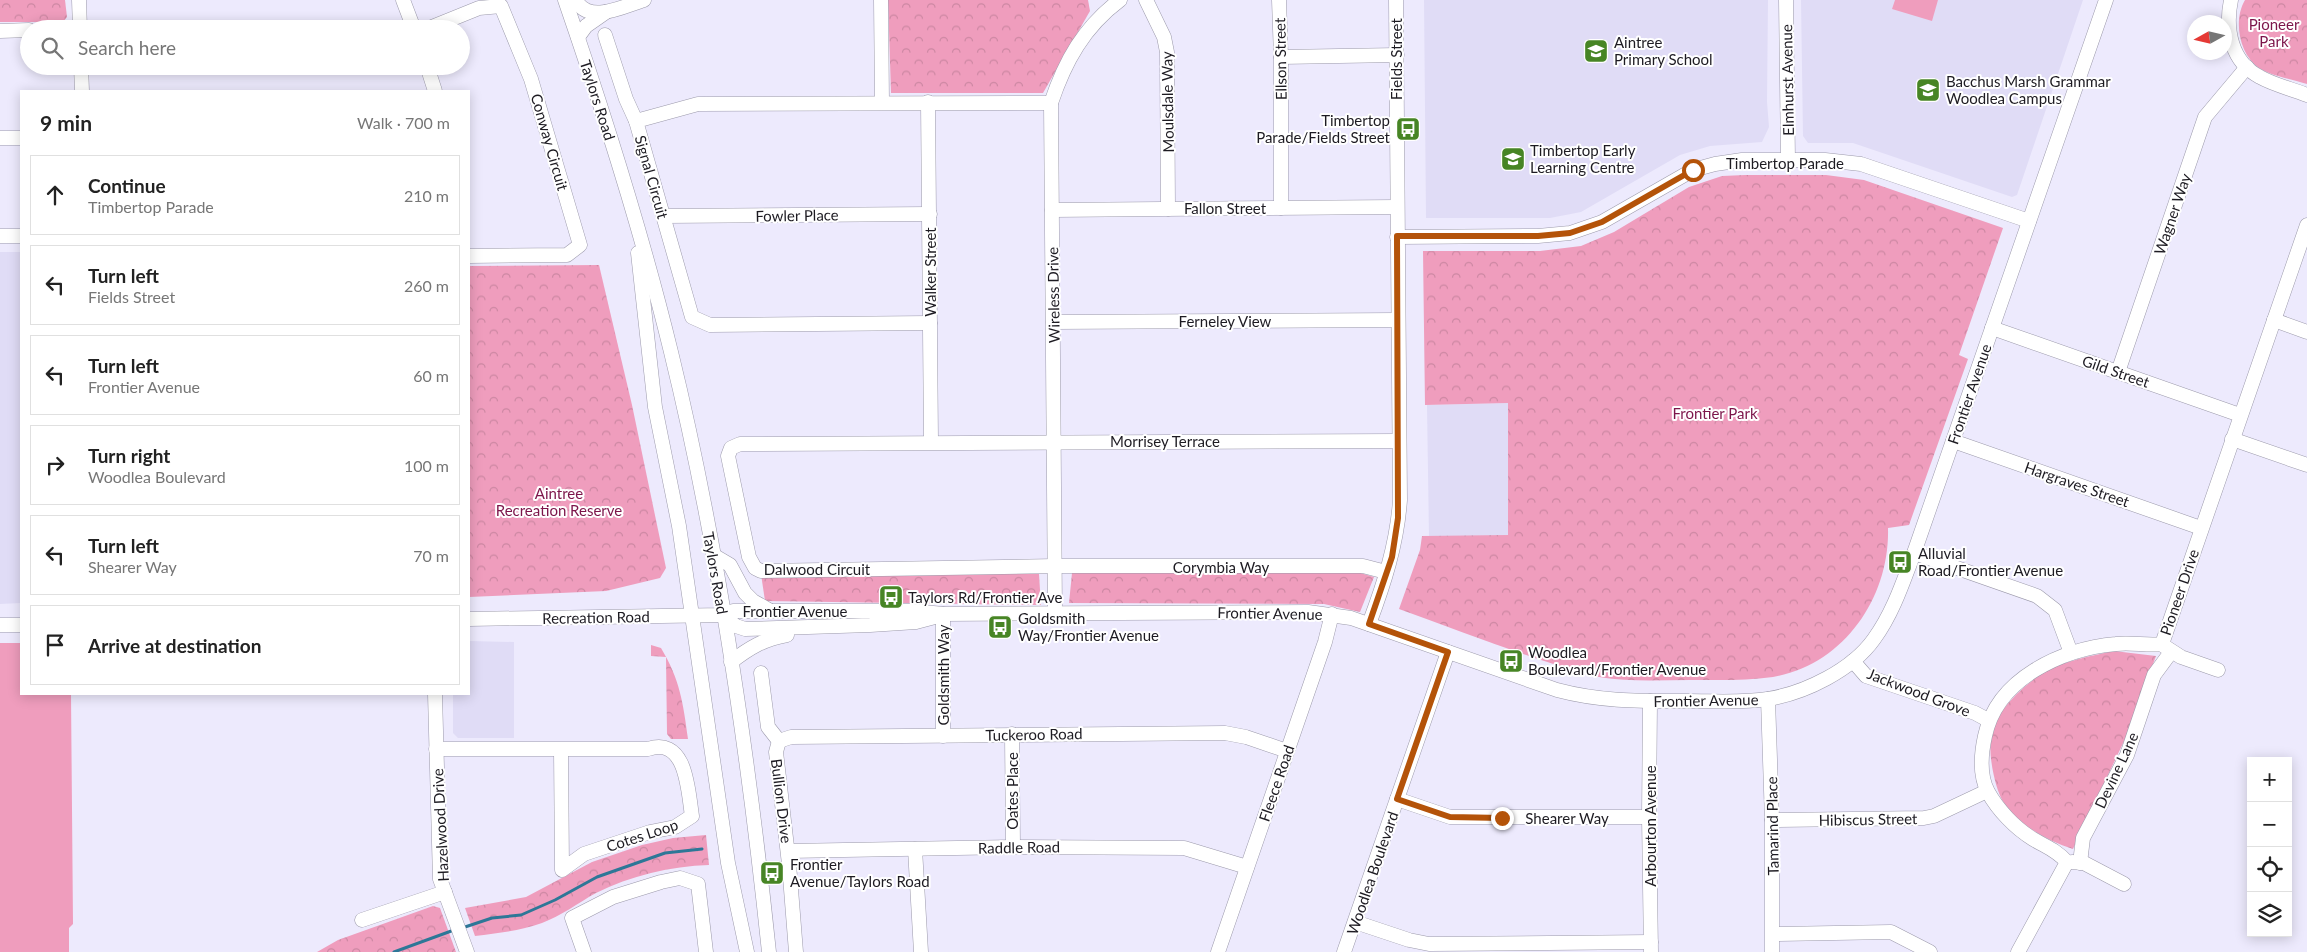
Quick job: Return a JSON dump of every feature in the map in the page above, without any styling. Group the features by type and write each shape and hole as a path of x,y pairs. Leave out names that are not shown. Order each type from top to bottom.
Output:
{"street":[{"path":"79,0 80,20"},
{"path":"403,0 411,20"},
{"name":"Taylors Road","path":"565,0 631,200 671,354 713,555 731,662 759,862 769,952"},
{"path":"576,0 584,11 607,11 644,0"},
{"path":"881,0 882,102"},
{"name":"Moulsdale Way","path":"1146,0 1164,37 1167,52 1168,208"},
{"name":"Ellson Street","path":"1279,0 1281,208"},
{"name":"Fields Street","path":"1369,624 1398,527 1396,0"},
{"name":"Elmhurst Avenue","path":"1786,0 1788,160"},
{"name":"Frontier Avenue","path":"943,614 916,622 824,628 745,629 736,626 723,615 733,611 913,611 943,614 1304,612 1332,614 1369,624 1557,690 1586,698 1650,701 1768,699 1806,688 1834,674 1853,661 1874,639 1887,617 1914,553 2106,0"},
{"path":"2231,0 2227,15 2231,44 2247,67 2260,77 2307,95"},
{"name":"Wireless Drive","path":"1056,613 1051,103 1062,71 1077,46 1093,24 1114,2"},
{"name":"Conway Circuit","path":"449,20 479,8 501,6 531,79 580,245 567,255 470,256"},
{"path":"578,37 592,21 607,11"},
{"path":"0,31 20,30"},
{"path":"605,35 626,99 636,121"},
{"path":"1281,57 1397,54"},
{"name":"Wagner Way","path":"2118,372 2205,117 2247,67"},
{"path":"81,75 82,90"},
{"path":"430,75 435,90"},
{"name":"Walker Street","path":"928,102 931,442"},
{"name":"Signal Circuit","path":"930,323 710,324 692,317 636,121 698,104 1051,103"},
{"path":"0,138 20,138"},
{"name":"Timbertop Parade","path":"1397,236 1538,236 1570,233 1602,222 1673,180 1705,166 1742,160 1838,161 1861,164 2029,221"},
{"name":"Taylors Road","path":"631,200 655,407 693,616 728,863 747,952"},
{"name":"Fallon Street","path":"1052,210 1397,208"},
{"name":"Fowler Place","path":"664,216 930,214"},
{"name":"Pioneer Drive","path":"2124,884 2084,863 2074,862 2032,838 2005,815 1987,791 1981,757 1988,720 2010,687 2046,664 2070,653 2118,644 2152,645 2166,648 2201,528 2307,225"},
{"path":"0,236 20,236"},
{"name":"Ferneley View","path":"1053,322 1397,320"},
{"path":"2274,320 2307,332"},
{"name":"Gild Street","path":"1992,328 2240,415"},
{"path":"2232,439 2307,465"},
{"name":"Morrisey Terrace","path":"931,442 1399,441"},
{"name":"Hargraves Street","path":"1953,441 2201,528"},
{"name":"Dalwood Circuit","path":"931,442 735,445 731,448 728,456 750,564 755,568 768,571 1055,566"},
{"path":"1914,553 2038,596 2054,610 2070,653"},
{"path":"713,555 730,565 745,593 753,601 770,611"},
{"name":"Corymbia Way","path":"1055,566 1166,568 1363,566 1386,572"},
{"name":"Goldsmith Way","path":"943,614 943,736"},
{"name":"Fleece Road","path":"1218,952 1332,614"},
{"name":"Recreation Road","path":"470,619 723,615"},
{"path":"0,625 20,625"},
{"path":"731,662 752,646 770,638 824,628"},
{"path":"2166,648 2218,670"},
{"name":"Devine Lane","path":"2074,862 2083,838 2127,755 2154,675 2166,648"},
{"name":"Woodlea Boulevard","path":"1344,952 1448,652"},
{"name":"Jackwood Grove","path":"1853,661 1866,676 1975,713 1988,720"},
{"path":"761,673 768,727 779,741"},
{"name":"Hazelwood Drive","path":"435,695 440,879 465,947"},
{"name":"Tamarind Place","path":"1768,699 1772,820 1772,952"},
{"name":"Arbourton Avenue","path":"1650,701 1651,947"},
{"name":"Tuckeroo Road","path":"779,741 791,737 1225,733 1246,737 1287,751"},
{"name":"Oates Place","path":"1012,734 1013,847"},
{"name":"Bullion Drive","path":"779,741 776,752 788,851 796,952"},
{"name":"Cotes Loop","path":"436,749 561,749 648,749 658,746 670,749 683,763 692,816 675,827 650,832 584,854 562,870 561,749"},
{"name":"Hibiscus Street","path":"1772,820 1924,818 1934,816 1987,791"},
{"name":"Shearer Way","path":"1397,799 1450,817 1649,817"},
{"name":"Raddle Road","path":"788,851 1013,847 1184,848 1247,867"},
{"path":"915,849 921,952"},
{"path":"2018,952 2074,862"},
{"path":"584,952 572,918 613,897 680,878 698,884 706,952"},
{"path":"362,920 445,892"},
{"path":"1355,922 1409,940 1429,944 1651,947"},
{"path":"1773,934 1891,932 1930,952"}],"shaded area":[{"name":"Aintree Primary School","path":"1424,0 1768,0 1767,102 1769,127 1762,142 1710,146 1680,155 1581,212 1550,218 1426,218"},
{"name":"Bacchus Marsh Grammar Woodlea Campus","path":"1801,0 2083,0 2017,195 2012,197 1853,143 1808,143 1803,136"},
{"path":"0,252 20,252 20,603 0,604"},
{"path":"1508,403 1508,536 1429,536 1427,405"},
{"path":"470,641 514,642 514,738 458,738 453,733 453,695 470,695"}],"green space":[{"path":"0,0 65,0 67,17 65,20 0,22"},
{"path":"888,0 1088,0 1090,11 1043,93 891,93"},
{"path":"1895,0 1938,0 1932,21 1892,9"},
{"name":"Pioneer Park","path":"2245,0 2307,0 2307,84 2269,73 2252,62 2240,36 2239,17"},
{"name":"Frontier Park","path":"1826,175 1864,180 2003,228 1959,355 1968,359 1909,525 1888,528 1887,554 1881,579 1871,602 1858,624 1841,643 1821,658 1798,670 1773,677 1732,680 1633,680 1610,679 1577,672 1399,609 1420,550 1422,536 1508,535 1508,403 1425,405 1423,251 1540,251 1581,246 1614,232 1689,187 1722,176"},
{"name":"Aintree Recreation Reserve","path":"599,265 632,405 666,568 660,578 606,591 470,597 470,266"},
{"path":"1357,572 1374,577 1360,612 1324,604 1069,603 1072,573"},
{"path":"761,574 1039,574 1041,605 765,601"},
{"path":"0,643 20,643 20,695 71,695 73,924 69,928 69,952 0,952"},
{"path":"651,645 661,648 666,657 651,656"},
{"path":"2114,651 2156,656 2126,737 2073,849 2034,831 2018,819 2004,803 1997,788 1992,768 1990,748 1992,732 2000,714 2014,696 2040,675 2064,664"},
{"path":"666,657 680,692 688,739 671,739 667,734"},
{"path":"706,835 709,865 680,867 637,877 596,893 563,913 534,926 475,936 465,908 526,897 592,862 642,845 673,838"},
{"path":"433,906 440,908 456,952 317,952 338,940"}],"waterway":[{"path":"462,928 492,918 521,915 555,900 597,877 665,853 702,849"},
{"path":"394,952 454,930"}],"place":[{"name":"Aintree Primary School","path":"1596,51"},
{"name":"Bacchus Marsh Grammar Woodlea Campus","path":"1928,90"},
{"name":"Timbertop Parade/Fields Street","path":"1408,129"},
{"name":"Timbertop Early Learning Centre","path":"1513,159"},
{"name":"Alluvial Road/Frontier Avenue","path":"1900,562"},
{"name":"Taylors Rd/Frontier Ave","path":"891,597"},
{"name":"Goldsmith Way/Frontier Avenue","path":"1000,627"},
{"name":"Woodlea Boulevard/Frontier Avenue","path":"1511,661"},
{"name":"Frontier Avenue/Taylors Road","path":"772,873"}],"route":[{"path":"1502,818 1450,817 1397,799 1448,652 1369,624 1392,557 1397,536 1400,500 1397,236 1538,236 1584,230 1615,215 1693,170"}]}
